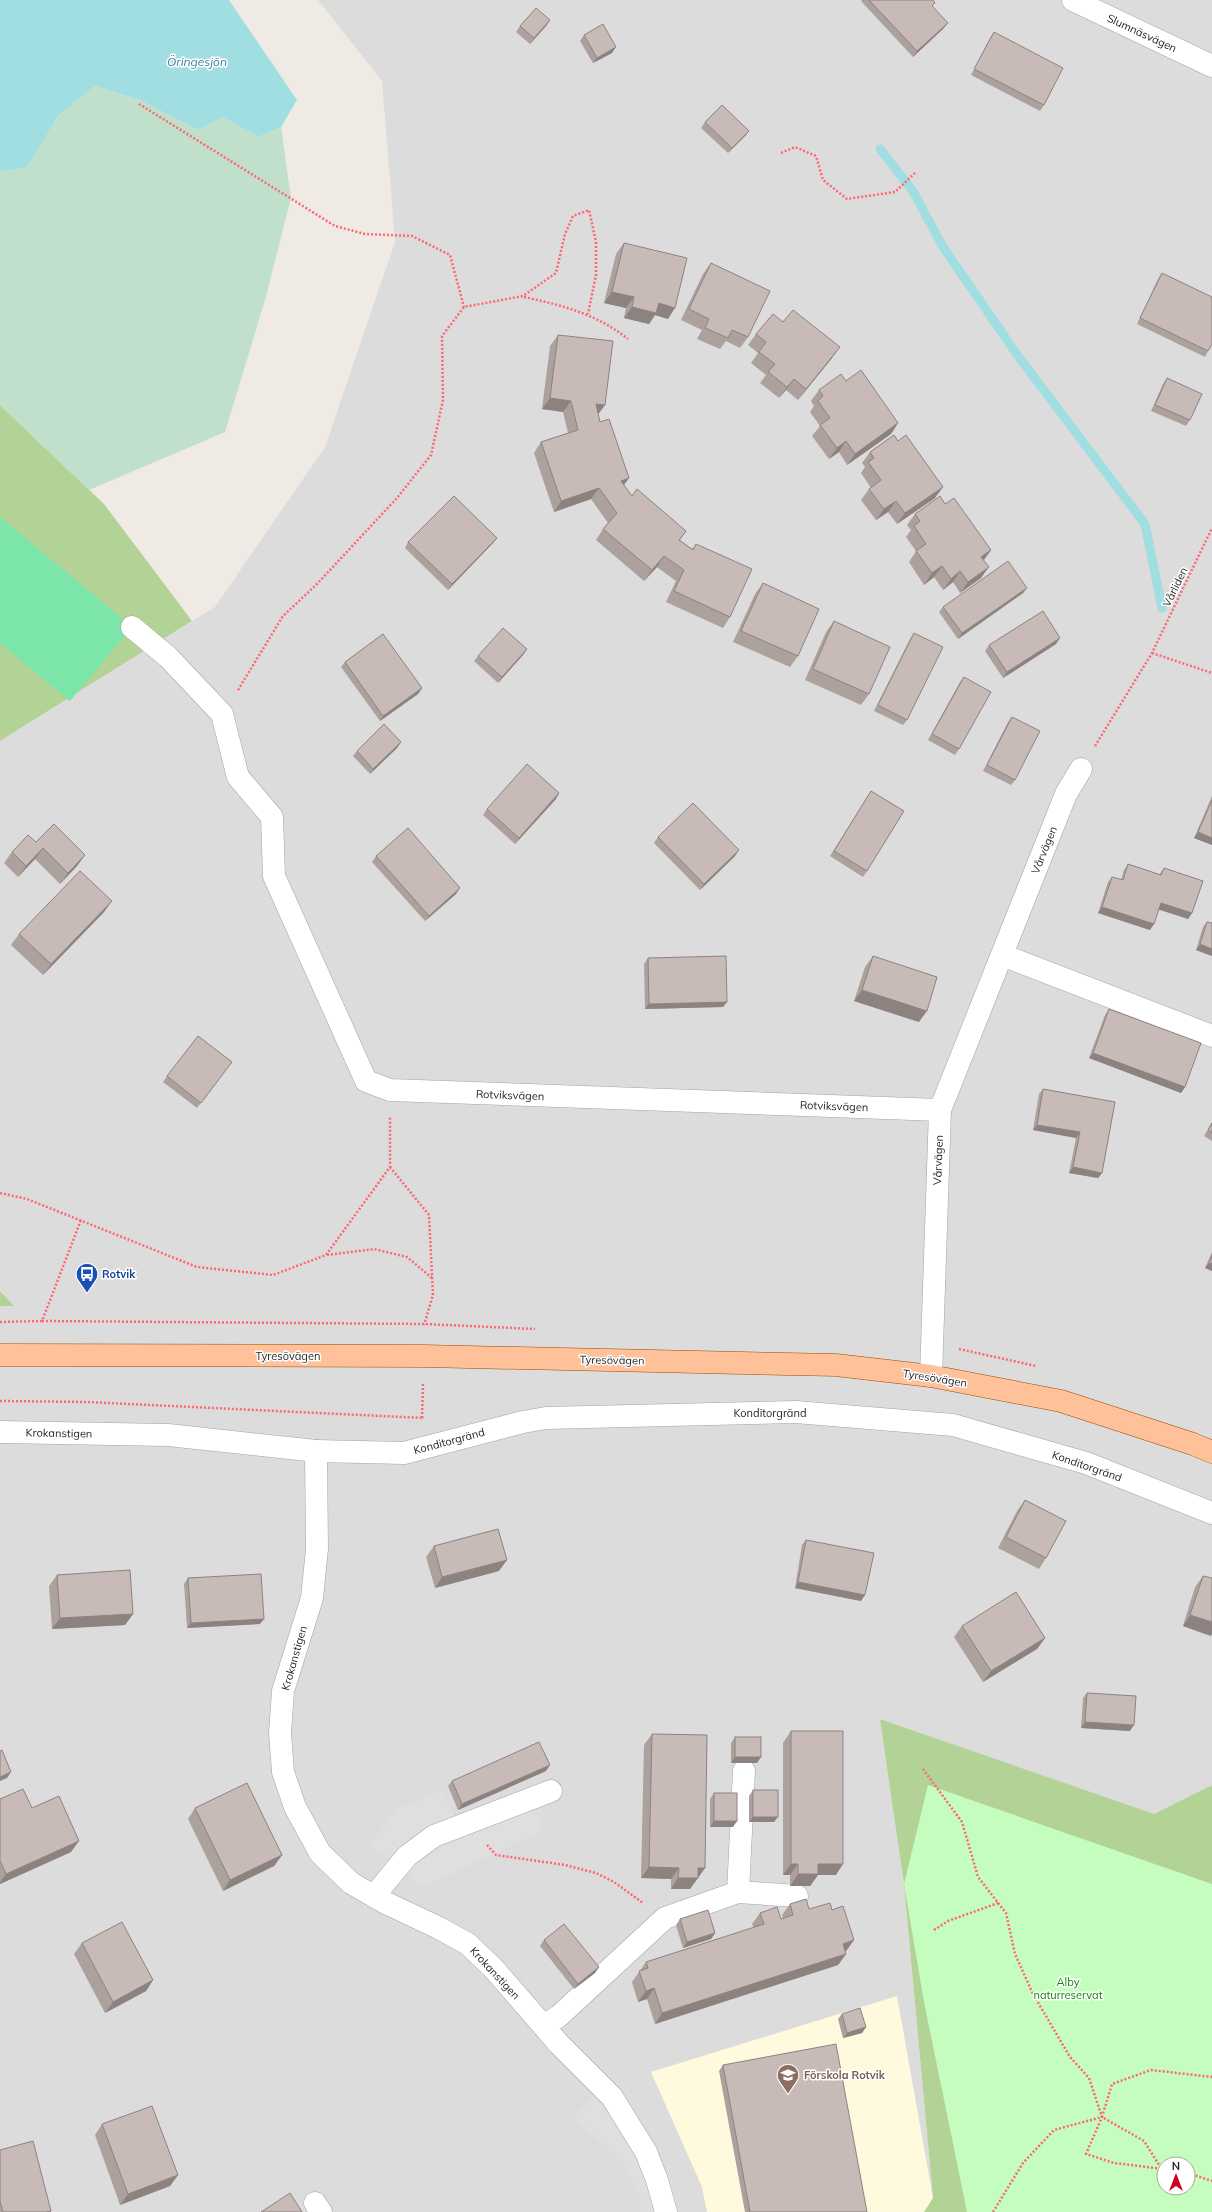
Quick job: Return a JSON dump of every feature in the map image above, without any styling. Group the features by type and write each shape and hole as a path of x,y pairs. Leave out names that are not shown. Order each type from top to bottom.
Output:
{"main road":[{"name":"Tyresövägen","path":"0,1355 416,1356 836,1365 931,1376 1061,1401 1193,1444 1212,1452"}],"street":[{"name":"Slumnäsvägen","path":"1073,0 1212,66"},
{"path":"132,627 168,657 222,714"},
{"name":"Rotviksvägen","path":"222,714 238,777 272,816 274,876 366,1082 390,1090 940,1110"},
{"name":"Vårvägen","path":"931,1376 940,1110 1066,794 1081,769"},
{"path":"1002,955 1212,1036"},
{"name":"Konditorgränd","path":"316,1451 404,1453 523,1422 546,1418 796,1412 953,1425 1086,1463 1212,1513"},
{"name":"Krokanstigen","path":"0,1432 168,1435 316,1451 317,1549 312,1598 283,1690 280,1733 283,1772 295,1807 320,1853 350,1884 468,1944 494,1969 544,2026 612,2097 646,2152 657,2180 666,2212"},
{"path":"738,1892 744,1771"},
{"path":"374,1896 407,1856 434,1836 551,1791"},
{"path":"544,2026 560,2016 665,1918 738,1892 797,1896"}],"path":[{"path":"139,104 335,226 365,234 412,236 450,255 464,307"},
{"path":"781,153 794,147 816,156 823,180 847,199 895,192 916,172"},
{"path":"222,714 283,616 316,585 397,498 431,455 443,400 442,336 464,307 523,296 556,273 565,234 573,216 589,210 596,242 596,275 588,314"},
{"path":"523,296 588,314 616,329 628,339"},
{"name":"Vårliden","path":"1081,769 1152,653 1212,528"},
{"path":"1152,653 1212,673"},
{"path":"326,1255 390,1167 390,1090"},
{"path":"0,1322 424,1324 433,1295 429,1215 390,1167"},
{"path":"0,1193 27,1199 197,1267 273,1275 326,1255 374,1249 407,1257 432,1278"},
{"path":"42,1321 81,1220"},
{"path":"0,1401 95,1402 430,1418"},
{"path":"923,1769 962,1822 978,1877 1006,1913 1015,1954 1033,1994 1070,2057 1089,2078 1102,2117 1144,2141 1156,2159"},
{"path":"474,1820 482,1840 496,1855 565,1865 596,1873 614,1882 665,1918"},
{"path":"934,1930 948,1921 998,1903"},
{"path":"1156,2168 1114,2163 1086,2154 1102,2117 1112,2084 1151,2070 1212,2077"},
{"path":"993,2212 1023,2163 1054,2130 1102,2117"},
{"path":"1196,2176 1212,2181"}],"shaded area":[{"path":"318,0 1212,0 1212,1785 1154,1815 881,1719 904,1884 933,2198 924,2212 0,2212 0,1306 13,1305 0,1291 0,741 215,607 325,447 395,242 382,81"},
{"path":"441,1789 461,1831 529,1803 544,1829 425,1887 369,1843 397,1809"},
{"name":"Förskola Rotvik","path":"897,1996 933,2198 924,2212 707,2212 702,2187 651,2072"},
{"path":"596,2094 649,2145 672,2180 678,2212 641,2212 640,2195 621,2161 572,2117"}],"green space":[{"path":"95,86 140,100 198,130 223,117 258,137 281,127 291,198 265,300 225,432 89,490 0,405 0,172 27,167 59,115"},
{"path":"0,405 104,504 192,621 0,741"},
{"path":"0,517 132,627 70,701 0,643"},
{"path":"0,1291 14,1306 0,1306"},
{"name":"Alby naturreservat","path":"880,1719 1154,1814 1212,1785 1212,2212 924,2212 933,2198 904,1884"},
{"name":"Alby naturreservat","path":"928,1785 1212,1884 1212,2212 967,2212 924,2002 904,1884"}],"water":[{"name":"Öringesjön","path":"0,0 229,0 297,100 281,127 258,137 223,117 198,130 140,100 95,86 59,115 27,167 0,172"}],"building":[{"path":"869,0 933,0 935,3 932,6 948,23 917,51"},
{"path":"536,8 550,20 534,38 520,26"},
{"path":"603,24 616,47 597,58 584,35"},
{"path":"994,32 1063,68 1044,105 974,69"},
{"path":"722,105 749,131 732,148 705,122"},
{"path":"624,243 687,258 675,308 659,303 656,313 632,307 634,297 612,292"},
{"path":"711,263 770,291 748,337 732,330 728,338 705,328 709,319 689,309"},
{"path":"1162,273 1212,297 1212,344 1208,351 1140,318"},
{"path":"793,310 840,347 806,389 794,379 787,387 768,372 775,364 759,352 766,342 756,334 773,314 783,322"},
{"path":"558,335 613,341 605,405 596,404 600,422 609,419 629,478 621,481 632,496 637,489 686,531 679,540 693,550 696,544 752,569 730,617 674,591 684,570 664,556 652,570 603,529 617,513 599,488 561,501 541,442 578,430 571,401 550,398"},
{"path":"861,370 898,423 855,454 846,441 837,448 820,425 830,418 818,401 823,396 819,390 841,374 846,381"},
{"path":"1167,378 1202,394 1190,420 1155,405"},
{"path":"894,435 898,441 906,435 943,487 905,513 896,501 884,509 869,489 881,480 868,462 874,458 870,452"},
{"path":"454,496 497,538 452,584 408,542"},
{"path":"940,496 945,504 954,498 991,550 981,557 989,567 968,582 960,571 951,579 942,566 932,573 916,551 926,544 914,526 920,521 915,514"},
{"path":"1008,561 1027,588 962,633 943,607"},
{"path":"763,583 819,609 798,656 741,631"},
{"path":"1043,611 1060,638 1007,672 989,645"},
{"path":"834,621 890,647 869,694 813,669"},
{"path":"503,628 527,649 502,677 478,656"},
{"path":"914,633 943,647 907,720 878,705"},
{"path":"383,634 422,688 383,716 345,662"},
{"path":"964,677 991,692 959,749 932,734"},
{"path":"1012,717 1040,731 1015,780 987,765"},
{"path":"384,724 401,742 373,769 357,751"},
{"path":"527,764 559,793 519,838 487,809"},
{"path":"871,791 904,811 867,871 834,851"},
{"path":"1212,800 1212,838 1198,832"},
{"path":"693,803 739,850 704,884 658,837"},
{"path":"54,824 85,855 68,873 43,848 26,866 12,852 28,835 36,842"},
{"path":"408,828 460,888 429,916 376,856"},
{"path":"1128,864 1161,875 1164,868 1203,881 1192,913 1161,903 1154,924 1102,907 1112,877 1123,880"},
{"path":"80,871 112,901 51,964 19,934"},
{"path":"1207,922 1212,923 1212,949 1200,944"},
{"path":"726,956 727,1002 649,1004 648,958"},
{"path":"873,956 937,977 927,1011 862,990"},
{"path":"1109,1009 1201,1043 1185,1087 1093,1053"},
{"path":"198,1036 232,1062 201,1103 167,1076"},
{"path":"1043,1089 1115,1102 1102,1173 1073,1167 1080,1132 1037,1125"},
{"path":"1212,1123 1212,1133 1208,1130"},
{"path":"1212,1255 1212,1264 1209,1263"},
{"path":"1025,1500 1066,1521 1046,1558 1006,1537"},
{"path":"498,1529 507,1560 442,1577 434,1546"},
{"path":"806,1540 874,1553 865,1595 798,1582"},
{"path":"130,1570 133,1614 60,1618 57,1575"},
{"path":"261,1574 264,1619 191,1623 188,1578"},
{"path":"1203,1576 1212,1578 1212,1622 1190,1615"},
{"path":"1016,1592 1045,1638 991,1671 962,1626"},
{"path":"1087,1693 1136,1696 1134,1725 1085,1722"},
{"path":"791,1731 843,1731 843,1864 818,1864 818,1874 798,1874 798,1864 791,1864"},
{"path":"652,1734 707,1735 705,1868 698,1868 698,1878 678,1878 679,1868 649,1867"},
{"path":"735,1737 761,1737 761,1757 735,1757"},
{"path":"539,1742 550,1765 462,1804 452,1781"},
{"path":"2,1750 11,1772 0,1777 0,1751"},
{"path":"247,1783 282,1855 230,1880 195,1808"},
{"path":"23,1789 32,1808 59,1796 79,1841 6,1874 0,1861 0,1799"},
{"path":"753,1790 778,1790 778,1817 753,1817"},
{"path":"714,1793 737,1793 737,1821 714,1821"},
{"path":"806,1899 809,1909 830,1903 832,1910 843,1906 854,1940 843,1944 846,1954 662,2013 654,1988 646,1991 639,1971 648,1968 646,1962 764,1924 760,1913 777,1907 781,1919 793,1915 790,1904"},
{"path":"708,1910 715,1933 687,1942 680,1919"},
{"path":"122,1922 153,1980 113,2002 82,1943"},
{"path":"564,1924 599,1967 578,1984 544,1940"},
{"path":"860,2008 866,2027 847,2033 842,2014"},
{"path":"836,2044 867,2212 750,2212 723,2065"},
{"path":"152,2106 178,2175 128,2194 102,2124"},
{"path":"33,2141 51,2211 3,2212 0,2201 0,2150"},
{"path":"290,2193 302,2212 261,2212"}],"waterway":[{"path":"880,149 913,191 943,247 1018,356 1145,524 1162,608"}],"place":[{"name":"Rotvik","path":"87,1294"},
{"name":"Förskola Rotvik","path":"788,2094"}]}
